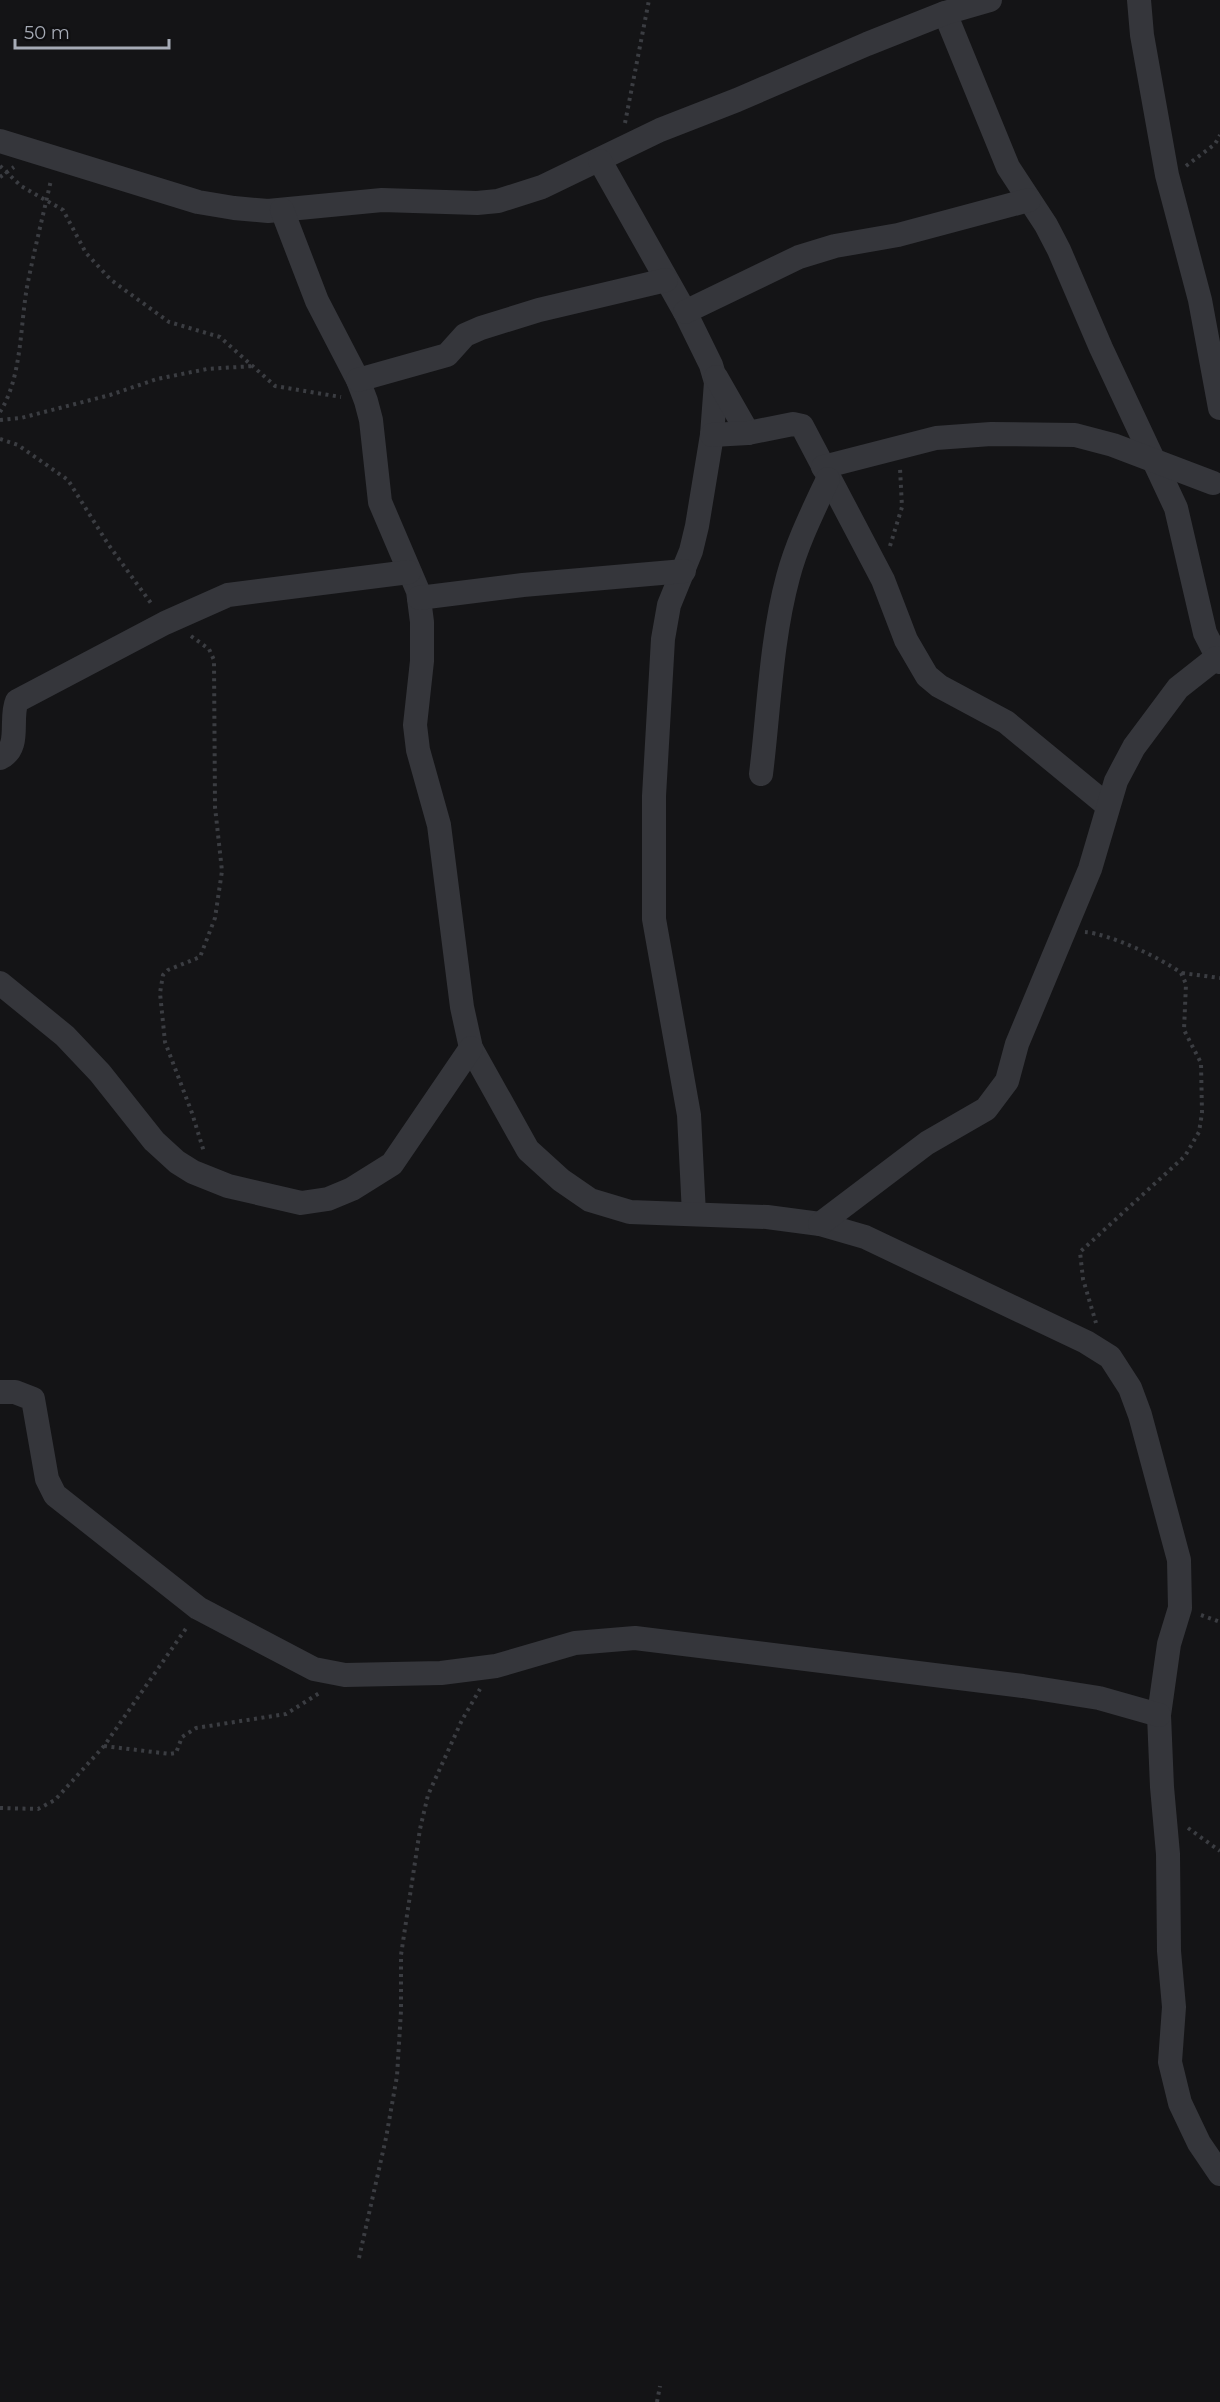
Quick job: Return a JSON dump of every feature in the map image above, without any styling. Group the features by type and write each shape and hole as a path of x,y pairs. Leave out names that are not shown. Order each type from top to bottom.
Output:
{"street":[{"path":"0,141 198,202 234,208 282,210 382,200 477,203 498,201 529,192 610,156 660,130 945,13 990,0"},
{"path":"1139,0 1142,35 1167,175 1200,300 1220,408"},
{"path":"820,1224 927,1143 986,1109 1007,1082 1017,1044 1090,869 1116,781 1134,747 1178,687 1218,660 1200,615 1185,540 1174,506 1101,348 1059,250 1008,167 945,13"},
{"path":"610,156 666,280 685,312 714,375 748,433"},
{"path":"685,312 731,292 798,257 835,246 898,235 1029,200"},
{"path":"282,210 317,301 362,390 371,420 380,502 418,598 422,622 422,661 415,717 418,750 439,825 462,1007 471,1048 528,1150 561,1180 590,1200 630,1212 767,1217 820,1224 865,1237 1086,1342 1110,1357 1130,1388 1140,1415 1179,1560 1180,1608 1169,1644 1159,1715 1169,1865 1169,1951 1174,2007 1170,2062 1179,2103 1199,2143 1220,2174"},
{"path":"362,390 447,355 465,335 481,328 539,310 666,280"},
{"path":"694,1214 689,1115 652,900 654,796 663,639 669,605 684,571 697,526 712,435 716,389 714,375"},
{"path":"712,435 748,433 798,424 805,430 883,580 906,640 927,676 939,687 1006,722 1108,806"},
{"path":"761,774 780,617 788,578 826,473 900,446 936,438 991,434 1075,435 1154,459 1217,482"},
{"path":"1174,506 1191,491 1217,482"},
{"path":"418,598 523,585 684,571"},
{"path":"0,758 10,750 13,742 14,708 17,701 165,623 228,595 409,572"},
{"path":"0,983 65,1036 100,1073 165,1151 193,1172 265,1196 301,1203 328,1199 352,1189 392,1164 471,1048"},
{"path":"0,1392 15,1392 33,1400 47,1479 55,1495 198,1608 314,1669 345,1675 441,1673 496,1666 575,1643 635,1638 1023,1686 1099,1698 1159,1715"}],"path":[{"path":"610,156 648,0"},
{"path":"1167,175 1192,164 1215,144 1220,135"},
{"path":"0,412 9,391 23,326 27,290 56,159"},
{"path":"0,166 21,186 63,210 86,253 111,280 174,325 220,338 255,366 275,386 362,390"},
{"path":"0,420 21,418 110,395 157,379 207,369 255,366"},
{"path":"0,439 18,445 68,480 108,544 165,623 199,640 209,649 214,660 215,807 222,871 215,918 200,957 168,970 163,975 160,993 165,1042 192,1113 211,1179"},
{"path":"883,580 902,507 900,446"},
{"path":"1065,930 1094,933 1181,973 1220,978"},
{"path":"1110,1357 1097,1327 1083,1279 1080,1252 1185,1156 1198,1132 1202,1113 1201,1063 1184,1030 1186,984 1181,973"},
{"path":"0,1808 38,1809 55,1800 104,1746 163,1664 198,1608"},
{"path":"359,2258 386,2138 397,2076 401,2011 401,1955 420,1829 428,1795 458,1730 474,1698 496,1666"},
{"path":"104,1746 160,1754 176,1753 182,1737 196,1728 286,1714 300,1708 345,1675"},
{"path":"1165,1808 1187,1828 1220,1851"},
{"path":"657,2402 660,2386"}]}
